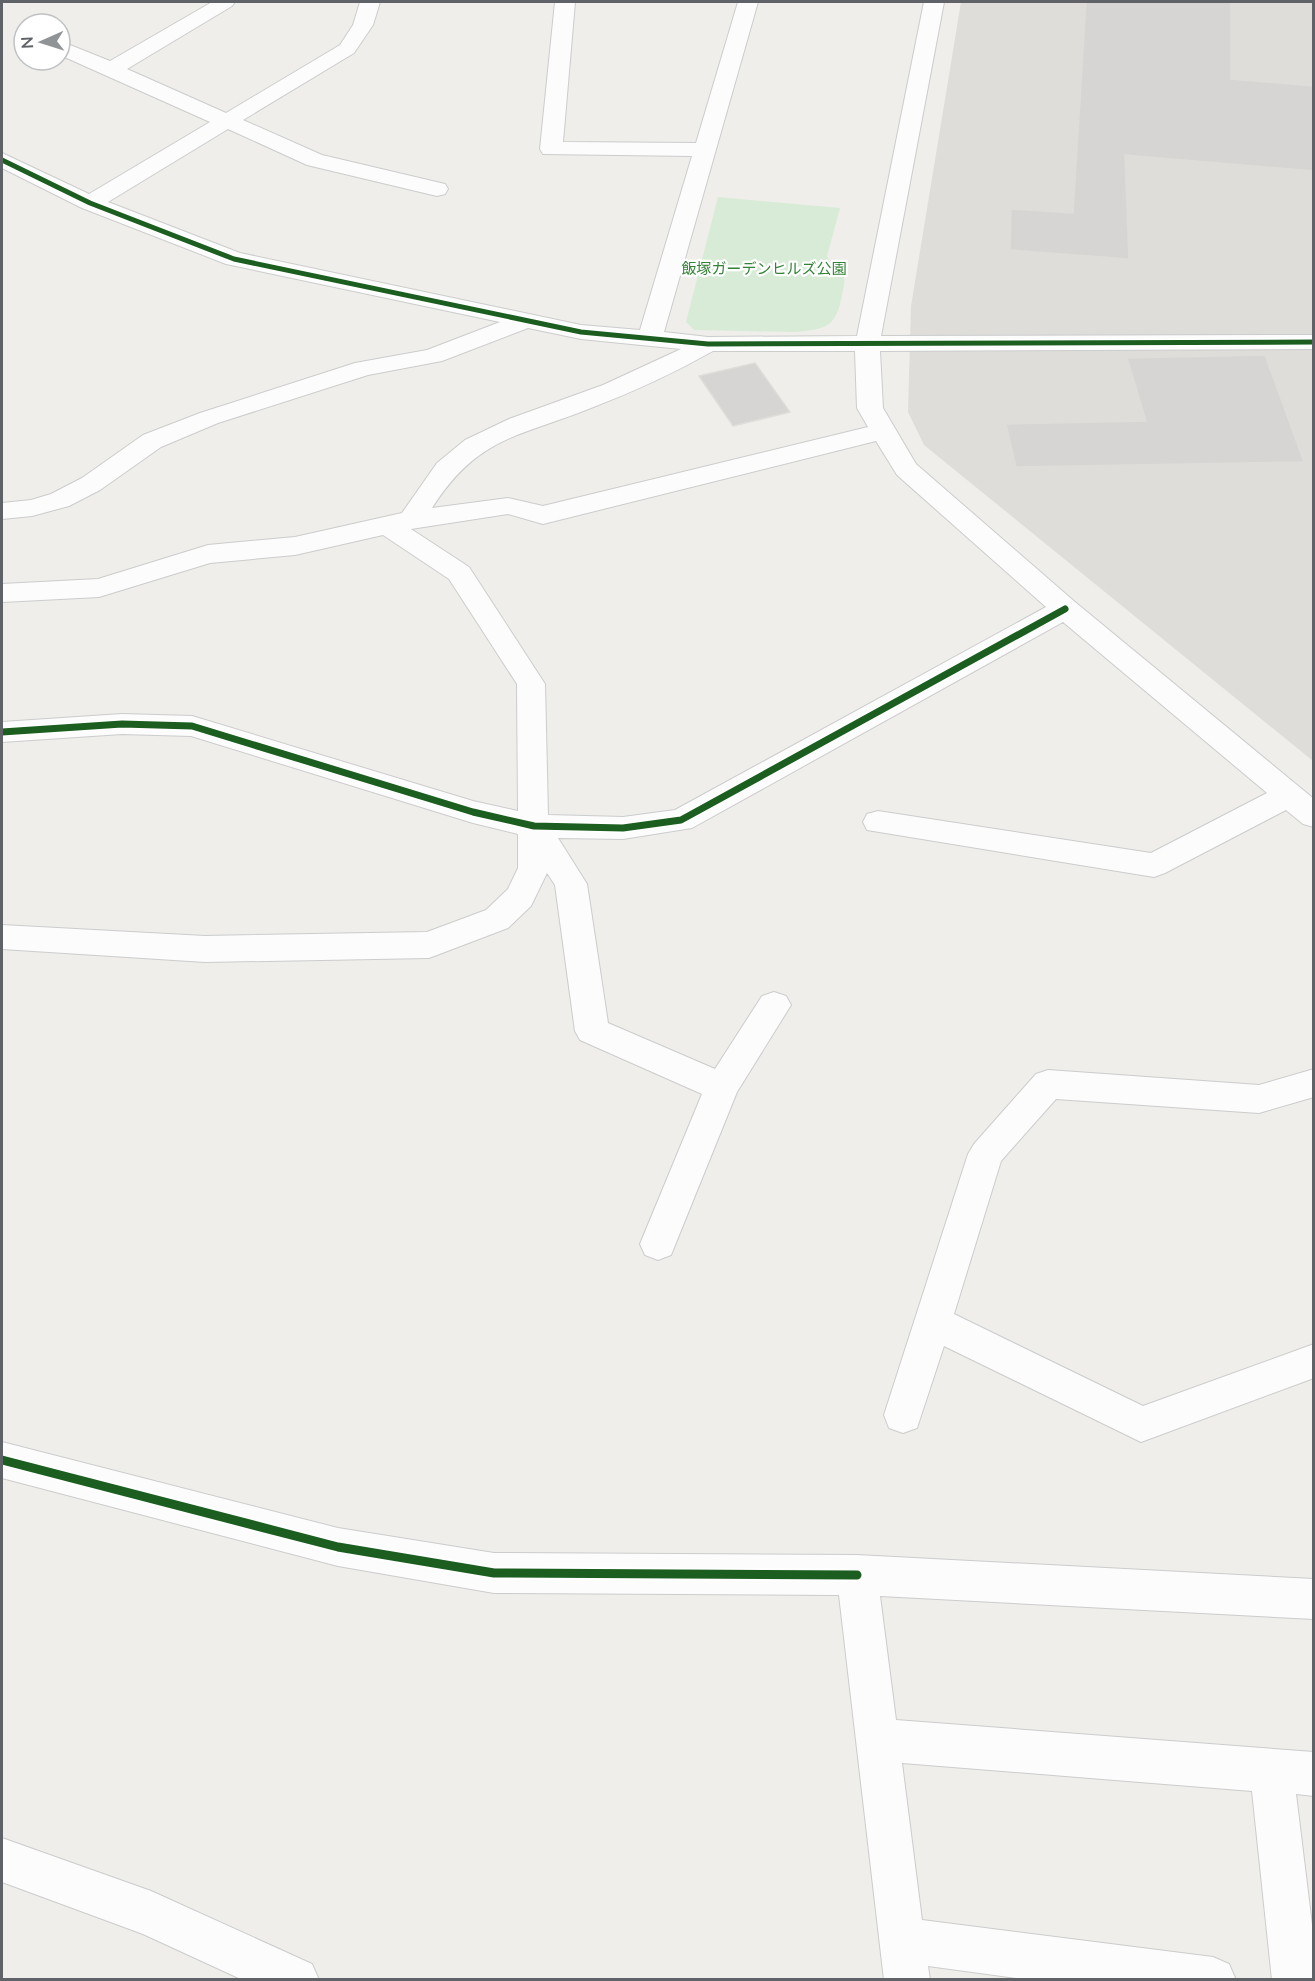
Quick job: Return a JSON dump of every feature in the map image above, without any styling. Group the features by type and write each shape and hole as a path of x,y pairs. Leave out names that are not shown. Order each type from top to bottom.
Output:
{"street":[{"path":"112,69 225,2"},
{"path":"90,203 347,49 363,24 370,2"},
{"path":"565,2 551,149 705,150"},
{"path":"650,339 748,2"},
{"path":"934,2 867,345 870,408 906,469 1065,609 1314,816"},
{"path":"72,52 315,160 437,189"},
{"path":"2,160 90,203 234,259 581,332 708,344 1314,342"},
{"path":"2,511 32,508 60,500 91,484 152,441 209,418 364,368 433,356 525,321"},
{"path":"400,523 460,455 496,433 582,403 683,358 708,344"},
{"path":"2,593 99,588 208,554 295,546 400,523 508,506 543,515 884,431"},
{"path":"2,937 205,949 429,945 497,919 520,897 534,868 531,684 459,573 400,523"},
{"path":"2,732 122,724 192,726 473,812 534,826 623,828 681,820 1065,609"},
{"path":"878,822 1154,866 1289,795"},
{"path":"534,826 571,884 592,1032 722,1087"},
{"path":"657,1244 722,1087 774,1005"},
{"path":"903,1415 986,1154 1048,1084 1259,1099 1314,1083"},
{"path":"933,1322 1141,1424 1314,1361"},
{"path":"2,1460 338,1547 494,1573 858,1575 1314,1599"},
{"path":"858,1575 904,1960 1213,1980"},
{"path":"877,1740 1293,1773 1295,1980"},
{"path":"2,1860 151,1914 296,1980"}],"shaded area":[{"path":"961,2 1313,2 1313,761 924,445 908,412 911,306"}],"green space":[{"name":"飯塚ガーデンヒルズ公園","path":"718,197 840,208 827,256 830,262 842,271 844,277 840,306 833,320 822,327 795,332 694,330 686,322"}],"building":[{"path":"1086,2 1231,2 1231,79 1314,86 1314,171 1125,155 1129,259 1010,250 1011,209 1073,213"},
{"path":"1265,355 1304,462 1016,467 1006,424 1146,421 1127,358"},
{"path":"755,363 790,412 733,426 699,376"}],"cycle path":[{"path":"2,160 90,203 234,259 581,332 708,344 1314,342"},
{"path":"2,732 122,724 192,726 473,812 534,826 623,828 681,820 1065,609"},
{"path":"2,1460 338,1547 494,1573 857,1575"}]}
